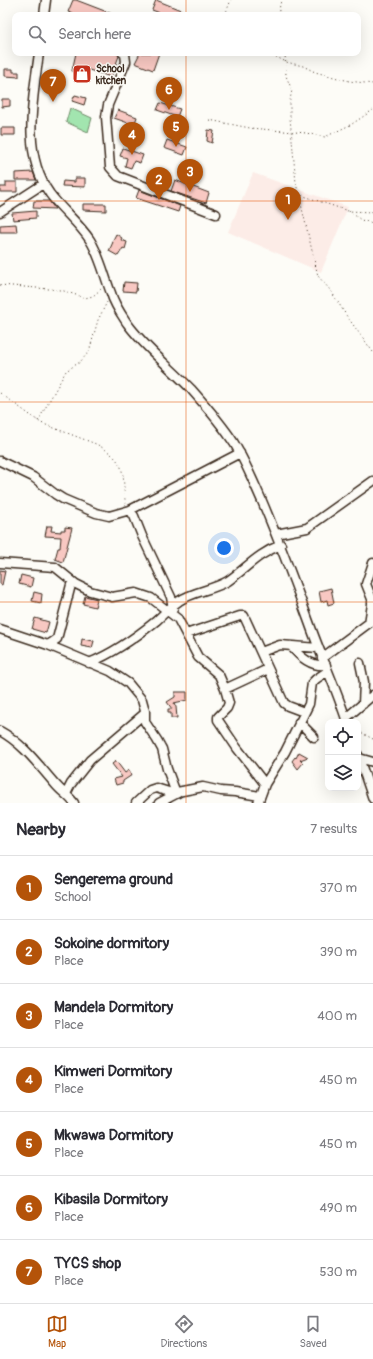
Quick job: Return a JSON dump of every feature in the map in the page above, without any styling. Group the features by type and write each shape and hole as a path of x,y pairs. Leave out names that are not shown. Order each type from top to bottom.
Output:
{"street":[{"path":"44,12 46,0"},
{"path":"39,56 33,97 31,132 32,149 37,169 43,184 91,242 99,257 111,295 137,336 151,352 190,388 222,424 240,453 281,544 318,648 346,719"},
{"path":"126,56 126,62 108,105 106,117 110,167 118,176 216,214"},
{"path":"0,212 43,184"},
{"path":"0,461 33,477 63,499 96,513 109,516 130,510 240,453"},
{"path":"276,534 307,528 372,482"},
{"path":"130,510 171,597 171,610"},
{"path":"89,663 110,654 124,645 171,610 183,598 225,582 258,555 281,544"},
{"path":"0,563 55,567 72,581 90,591 112,597 133,593 141,594 171,610 178,619 198,657 219,676 225,689 229,700 229,705 219,715 218,720 237,748 265,784"},
{"path":"159,803 177,793 197,787 235,792 259,800 265,784 285,752 309,704 313,681 325,665 371,621 372,599 366,584 373,563"},
{"path":"48,645 57,639 72,581"},
{"path":"186,634 244,616 284,703 304,712"},
{"path":"0,629 48,645 110,671 128,684 142,700 145,722 162,749 167,769 177,793"},
{"path":"261,652 280,645 318,648"},
{"path":"291,646 301,657 318,665 325,665"},
{"path":"360,663 364,682 363,704"},
{"path":"225,689 268,669"},
{"path":"347,719 373,695"},
{"path":"66,794 71,784 90,760 144,714"},
{"path":"300,722 314,738"},
{"path":"0,731 18,743 74,803"},
{"path":"361,757 373,762"},
{"path":"361,762 373,799"},
{"path":"140,802 154,788 177,793"}],"path":[{"path":"227,12 231,0"},
{"path":"279,12 281,0"},
{"path":"275,56 286,62 349,81 373,84"},
{"path":"285,56 286,76 292,90 290,100 290,118 298,194 318,276 331,291 346,315 373,352"},
{"path":"209,120 326,137 352,124 373,110"},
{"path":"298,194 348,211 361,220 373,223"},
{"path":"348,211 373,212"},
{"path":"0,285 61,290 85,298 93,296 107,283"},
{"path":"38,421 66,371 80,362 89,352 98,320 111,295"},
{"path":"0,392 38,421 96,444 112,456 119,464 122,471 125,503 130,510"},
{"path":"361,733 373,739"}],"shaded area":[{"path":"253,173 348,207 321,272 228,232"}],"green space":[{"path":"70,108 92,118 88,132 66,122"}],"building":[{"path":"73,0 76,0 107,12 68,12"},
{"path":"156,0 186,12 157,12 152,10"},
{"path":"75,56 119,56 111,77 86,69 85,76 72,71"},
{"path":"138,56 158,56 153,70 135,63"},
{"path":"5,69 13,69 13,72 19,72 19,77 5,76"},
{"path":"75,95 86,98 84,105 72,101"},
{"path":"2,99 10,99 10,106 2,107"},
{"path":"160,103 180,109 177,117 157,110"},
{"path":"118,110 137,117 134,125 114,118"},
{"path":"1,128 15,128 15,135 1,135"},
{"path":"208,130 214,131 212,143 207,141"},
{"path":"167,140 187,147 184,155 164,148"},
{"path":"123,148 143,155 140,163 134,161 131,168 125,166 127,158 120,156"},
{"path":"33,172 36,180 15,180 15,173"},
{"path":"75,178 85,178 85,187 62,186 63,181 75,182"},
{"path":"175,180 209,193 206,203 171,191"},
{"path":"6,182 17,182 17,192 0,192 0,187 6,187"},
{"path":"139,190 180,206 178,212 136,198"},
{"path":"34,201 49,201 55,209 33,208"},
{"path":"83,204 106,204 106,211 83,210"},
{"path":"36,211 36,218 13,220 12,213"},
{"path":"16,224 17,232 0,232 0,225"},
{"path":"116,234 122,238 121,240 127,242 125,249 123,248 118,256 109,251"},
{"path":"124,282 137,283 136,292 123,291"},
{"path":"47,526 52,526 51,531 61,532 61,530 65,530 65,527 72,528 63,562 55,559 58,548 60,548 61,537 45,536"},
{"path":"0,570 5,571 2,585 0,584"},
{"path":"21,575 33,578 31,587 19,584"},
{"path":"331,588 334,603 328,605 327,600 321,602 319,591"},
{"path":"34,592 42,594 41,603 32,601"},
{"path":"85,596 97,599 95,607 83,604"},
{"path":"35,618 49,622 46,633 32,629"},
{"path":"82,639 94,641 92,648 81,646"},
{"path":"175,692 187,692 187,700 174,703 177,718 171,718 171,713 168,713 168,709 172,709 167,702 175,697"},
{"path":"299,752 308,757 300,760 303,763 298,769 292,761 295,757 296,758"},
{"path":"116,761 125,773 129,770 132,775 123,781 123,783 116,785 114,779 122,777 112,764"}],"place":[{"name":"School kitchen","path":"82,74"},
{"name":"TYCS shop","path":"53,102"},
{"name":"Kibasila Dormitory","path":"169,110"},
{"name":"Mkwawa Dormitory","path":"176,147"},
{"name":"Kimweri Dormitory","path":"132,155"},
{"name":"Mandela Dormitory","path":"190,192"},
{"name":"Sokoine dormitory","path":"159,200"},
{"name":"Sengerema ground","path":"288,220"}]}
